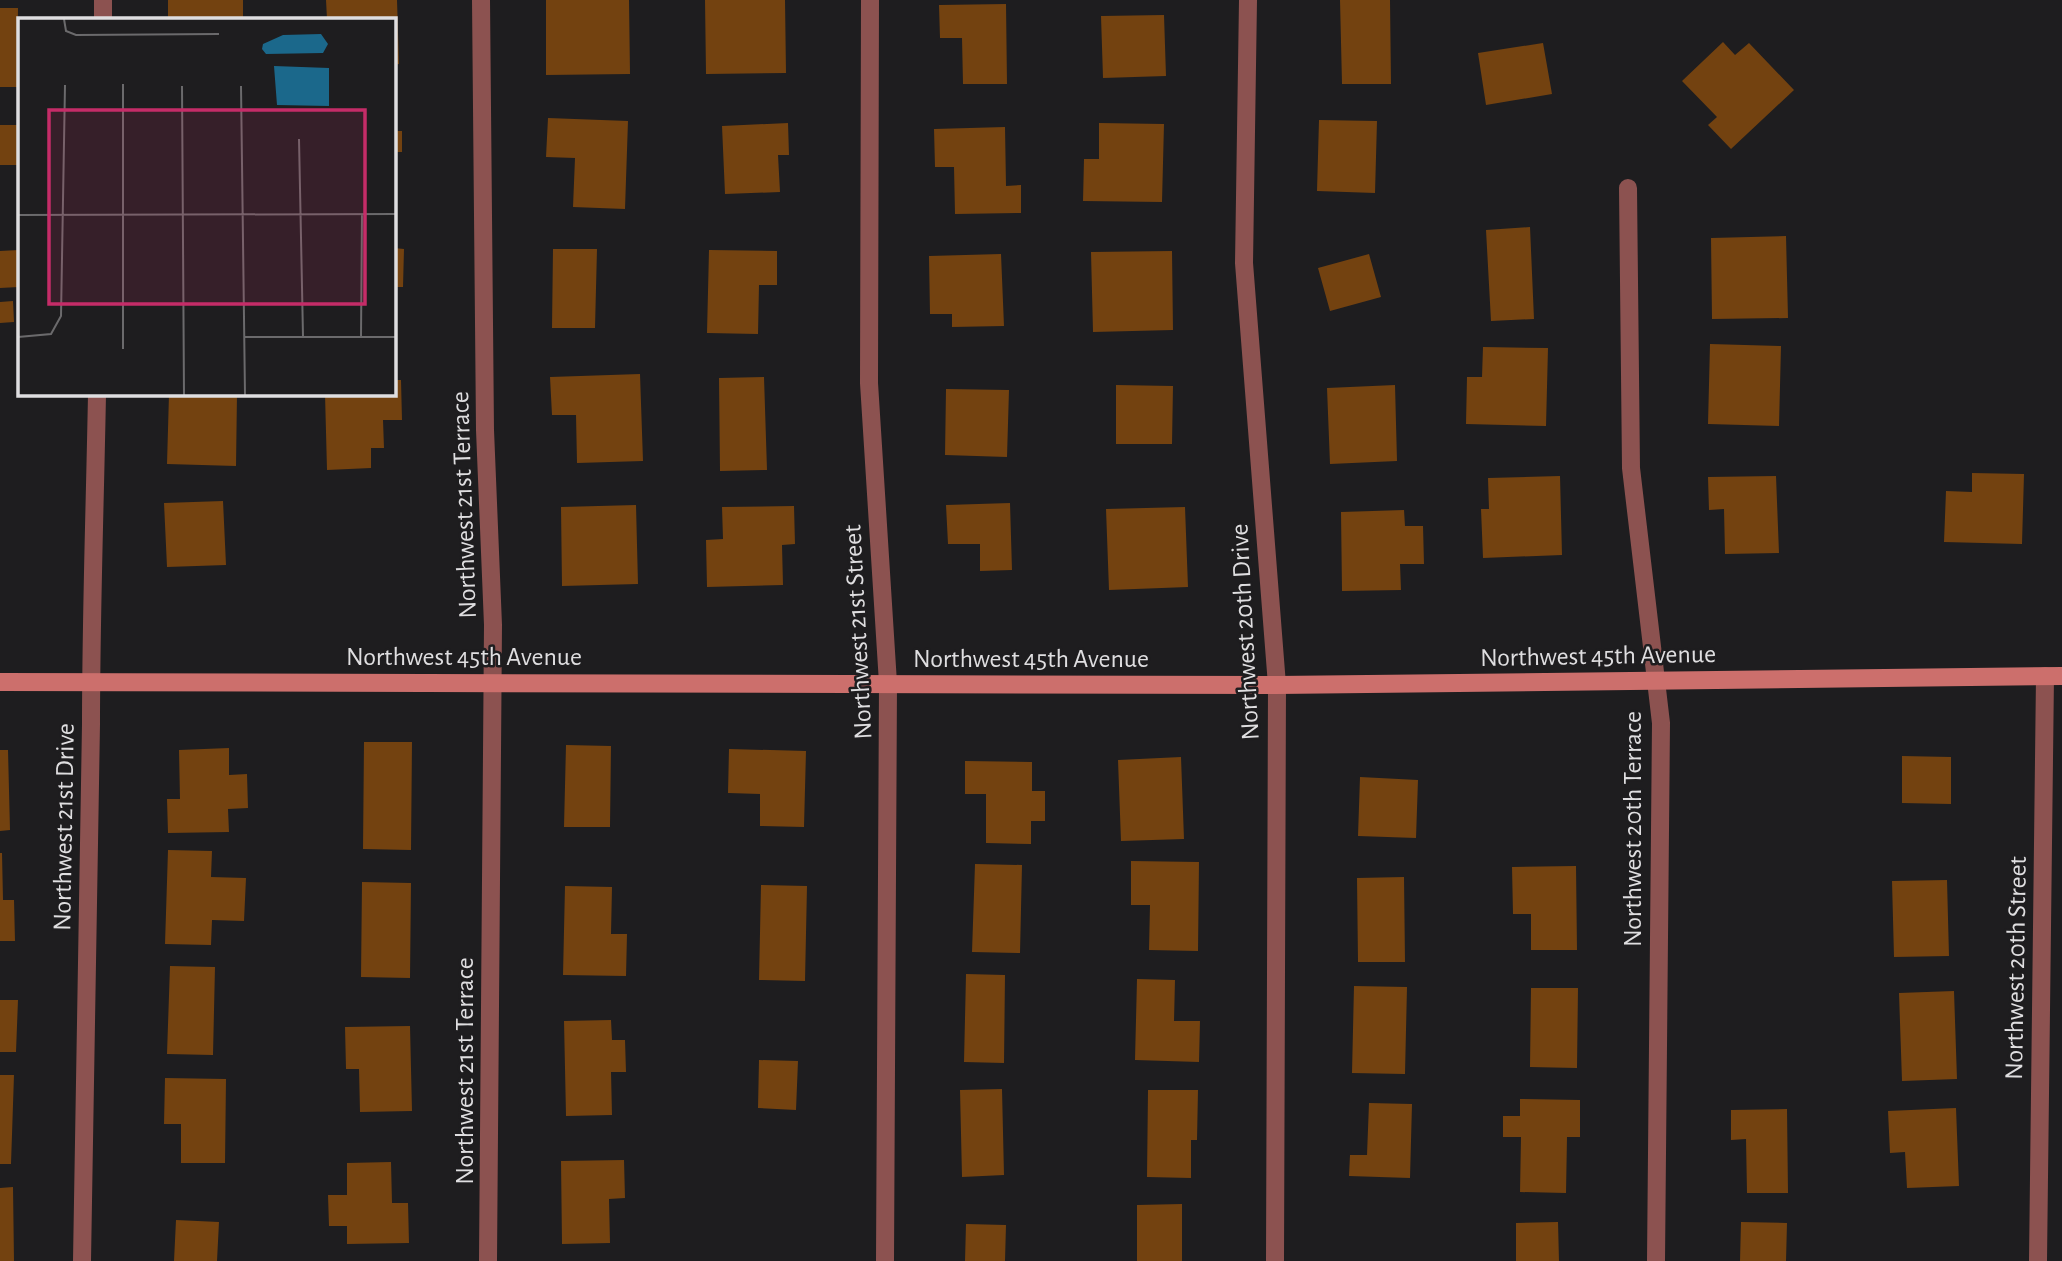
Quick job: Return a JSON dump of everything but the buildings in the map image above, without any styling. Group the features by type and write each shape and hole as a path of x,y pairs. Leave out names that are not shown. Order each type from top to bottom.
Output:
{"street":[{"path":"103,0 103,18"},
{"name":"Northwest 21st Terrace","path":"481,0 485,430 493,609 488,1261"},
{"name":"Northwest 21st Street","path":"870,0 869,383 888,683 885,1261"},
{"name":"Northwest 20th Drive","path":"1248,0 1244,263 1277,685 1275,1261"},
{"name":"Northwest 20th Terrace","path":"1628,188 1631,468 1661,723 1657,1261"},
{"name":"Northwest 21st Drive","path":"82,1261 97,396"},
{"name":"Northwest 45th Avenue","path":"0,682 1277,685 2054,676"},
{"name":"Northwest 20th Street","path":"2038,1261 2054,676"}]}
